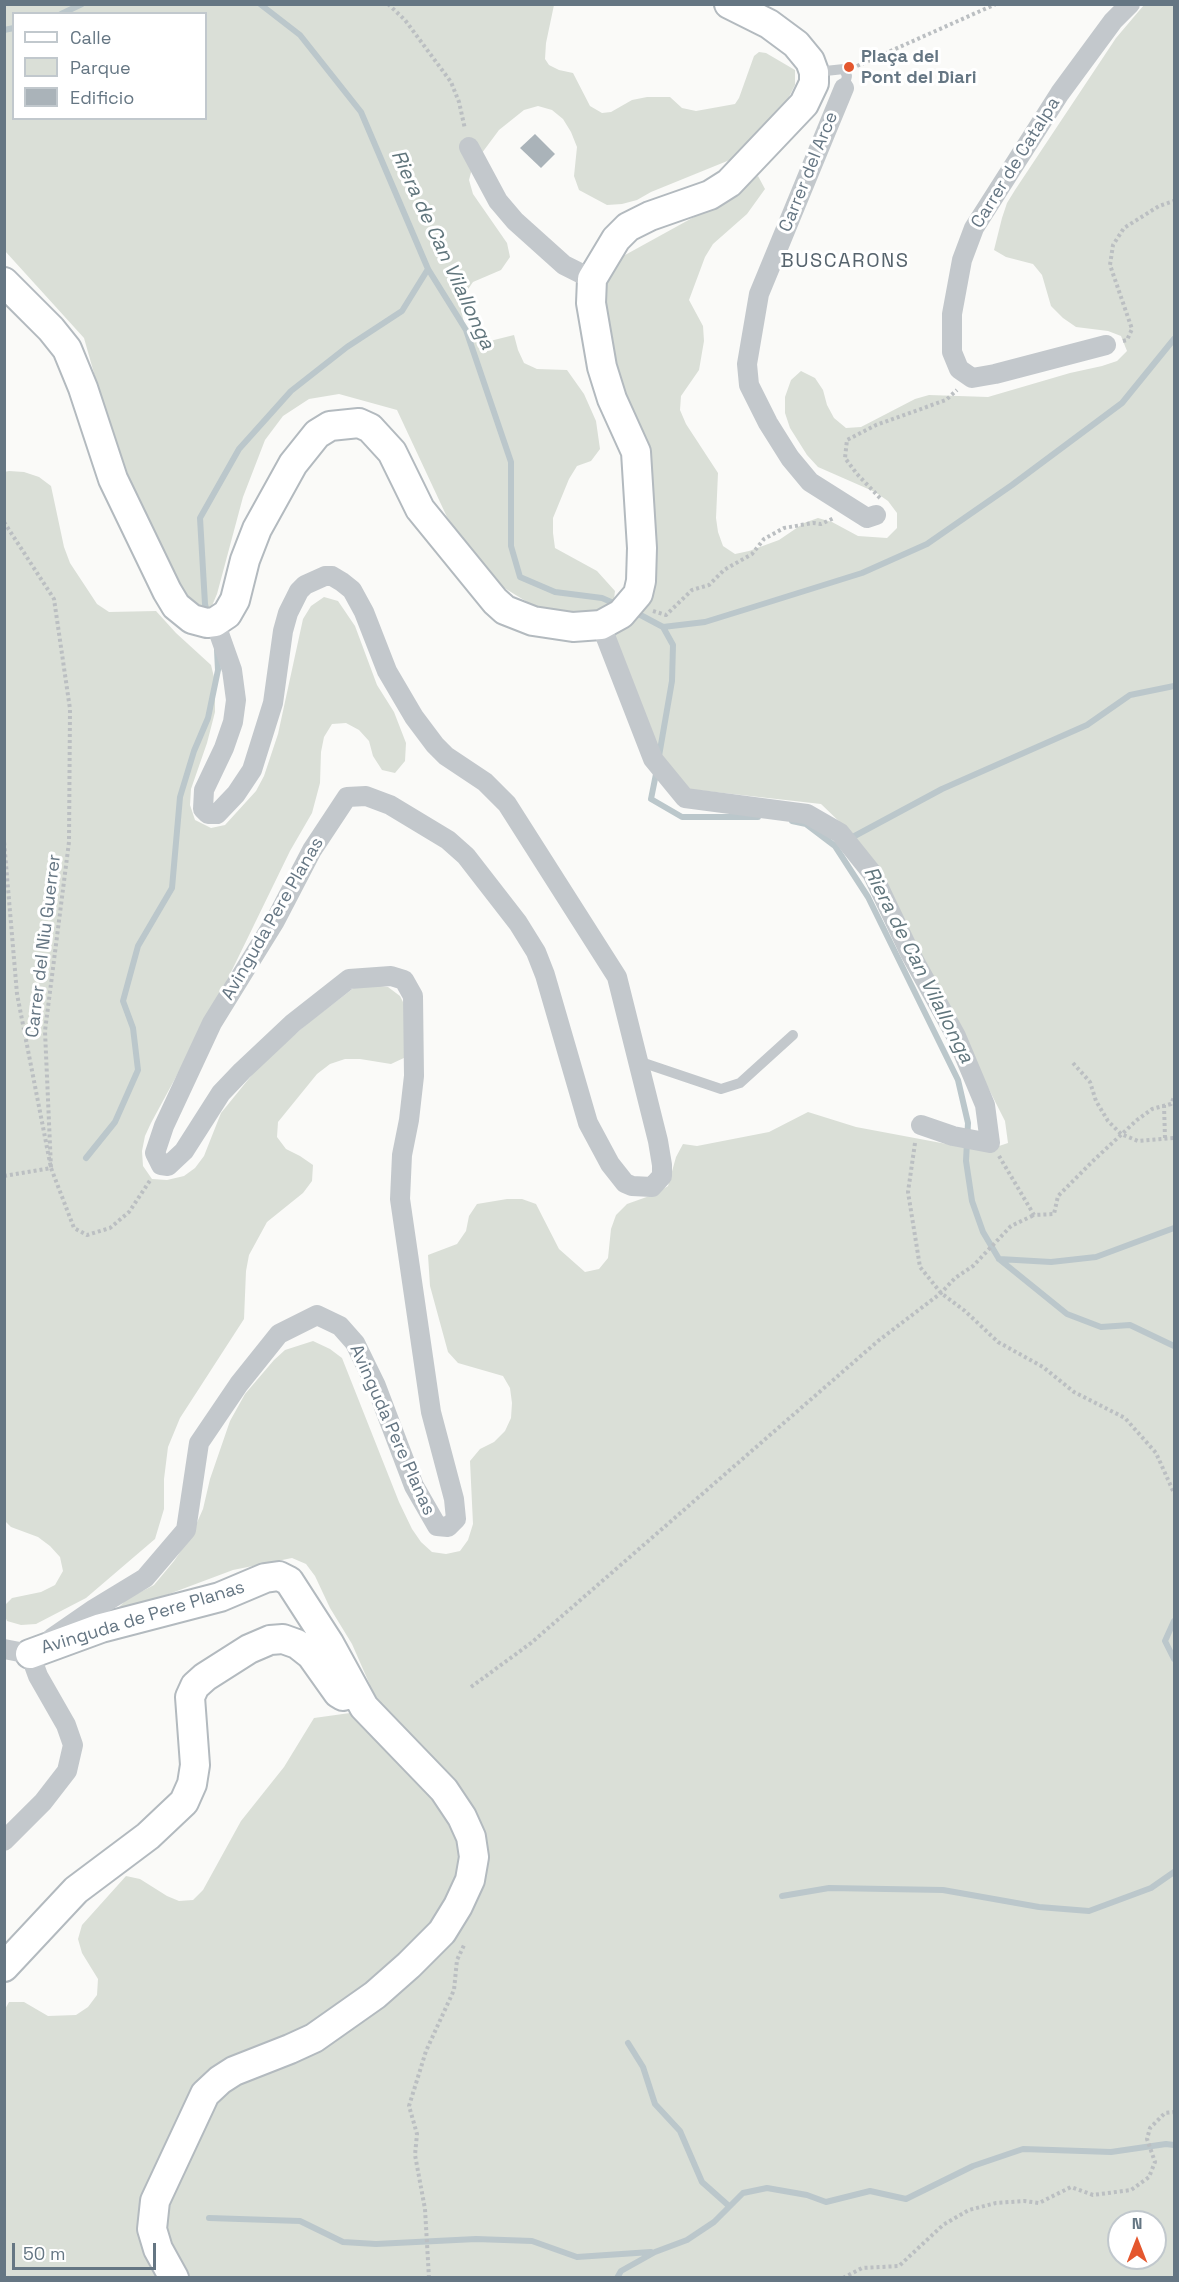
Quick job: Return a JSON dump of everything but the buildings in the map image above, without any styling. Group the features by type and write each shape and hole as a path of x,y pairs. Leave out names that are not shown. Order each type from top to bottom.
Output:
{"street":[{"path":"4,282 51,329 67,349 79,377 113,479 176,606 192,619 215,622 222,619 231,608 257,529 293,464 316,434 330,426 359,423 370,428 381,438 399,466 420,509 495,601 512,613 546,624 601,626 621,614 633,601 641,581 636,452 612,399 602,367 591,303 592,279 616,239 628,227 650,216 710,195 729,183 804,104 813,82 814,72 805,52 785,34 729,4"},
{"name":"Carrer de Catalpa","path":"972,378 959,369 952,352 952,314 962,260 974,228 1060,93 1113,21 1130,4"},
{"name":"Carrer del Arce","path":"844,88 759,294 747,364 749,385 768,423 790,458 810,482 868,514"},
{"path":"469,147 498,201 515,221 564,265 592,279"},
{"path":"972,378 1106,345"},
{"name":"Avinguda Pere Planas","path":"17,1652 145,1578 186,1530 199,1443 239,1384 279,1334 317,1315 340,1326 355,1343 376,1386 414,1486 436,1526 448,1527 456,1519 454,1499 432,1412 400,1199 402,1155 414,1076 413,996 404,980 391,976 350,979 293,1023 221,1093 184,1151 168,1166 161,1165 154,1153 164,1126 212,1023 275,921 312,850 347,797 366,796 390,805 448,840 466,856 518,923 536,952 545,975 588,1123 610,1164 625,1183 642,1188 652,1187 659,1182 662,1176 662,1165 617,977 507,804 485,782 446,756 414,717 387,671 364,612 352,590 332,576 325,576 305,585 293,600 283,631 273,703 252,770 237,794 217,814 208,814 203,809 204,790 224,748 233,722 236,700 232,670 215,622"},
{"path":"601,626 653,759 685,798 807,814 840,833 872,873 910,953 956,1036 985,1105 990,1143 953,1136 921,1125"},
{"name":"Avinguda de Pere Planas","path":"17,1652 220,1597 265,1578 279,1576 289,1581 329,1643 364,1707"},
{"path":"4,1967 76,1890 148,1836 184,1802 192,1784 195,1765 190,1697 195,1686 249,1649 270,1640 283,1639 297,1644 311,1655 338,1693 364,1707 444,1790 462,1817 471,1837 474,1857 470,1880 442,1932 375,1995 314,2038 234,2071 220,2080 206,2094 155,2201 152,2229 158,2249 174,2277"},
{"path":"4,1841 43,1802 66,1771 73,1745 66,1725 38,1676 17,1652"}],"lane":[{"path":"814,72 844,69 847,76 844,88"},
{"path":"637,1061 721,1089 740,1083 793,1035"}],"path":[{"path":"388,4 405,20 452,82 469,147"},
{"path":"867,60 996,4"},
{"path":"1106,345 1127,340 1132,329 1110,265 1113,244 1124,228 1160,206 1174,201"},
{"path":"633,601 666,615 692,590 709,585 724,570 752,554 764,540 784,528 813,523 821,524 832,518 868,514 884,508 880,496 857,474 846,458 847,440 876,425 946,400 972,378"},
{"name":"Carrer del Niu Guerrer","path":"4,522 54,599 70,710 69,842 45,1031 51,1168"},
{"name":"Carrer del Niu Guerrer","path":"4,842 17,994 51,1168"},
{"path":"1073,1063 1090,1082 1108,1121 1121,1134 1138,1141 1174,1138"},
{"path":"471,1687 531,1643 878,1341 973,1266 1011,1226 1034,1215 1054,1214 1058,1196 1121,1134 1152,1109 1171,1104 1174,1097"},
{"path":"1164,1105 1165,1138"},
{"path":"921,1125 910,1169 908,1192 920,1267 941,1293 998,1341 1043,1367 1074,1392 1125,1418 1156,1453 1174,1493"},
{"path":"990,1143 1034,1215"},
{"path":"4,1176 51,1168 74,1228 87,1235 110,1228 129,1212 161,1165"},
{"path":"429,2277 424,2209 415,2155 417,2134 409,2106 426,2050 454,1990 457,1960 466,1941"},
{"path":"843,2277 862,2268 899,2266 943,2225 969,2210 996,2203 1024,2201 1039,2203 1071,2187 1093,2195 1131,2190 1149,2177 1155,2162 1146,2139 1150,2128 1165,2114 1174,2112"}],"green space":[{"path":"5,5 554,5 545,59 549,65 559,70 573,73 590,106 602,113 611,112 632,100 647,97 670,97 682,108 696,111 735,104 754,56 759,52 766,53 795,70 795,85 781,113 742,155 651,192 637,200 607,205 579,190 574,176 577,147 571,132 563,119 552,110 538,106 524,110 499,130 473,165 469,180 473,194 507,243 510,257 501,270 473,282 464,295 461,309 464,323 472,336 486,342 514,335 524,363 537,369 567,370 584,394 596,421 600,449 591,461 577,466 569,479 553,518 553,533 555,548 597,571 615,591 613,608 603,617 545,613 493,581 447,517 397,410 339,394 309,399 283,416 265,440 243,497 217,594 211,608 197,613 184,608 124,479 84,338 5,251"},
{"path":"1144,5 1174,5 1174,2277 5,2277 4,2011 9,2002 24,2002 48,2016 76,2015 88,2007 97,1995 98,1979 82,1953 78,1939 82,1925 126,1876 140,1879 179,1901 193,1900 203,1890 241,1821 284,1767 314,1718 350,1713 370,1685 352,1644 330,1608 315,1576 306,1564 292,1558 233,1570 145,1603 116,1610 127,1599 154,1585 191,1536 203,1509 210,1479 230,1421 245,1394 274,1360 285,1350 313,1341 342,1358 399,1502 412,1529 432,1552 446,1554 460,1551 468,1540 473,1524 470,1461 480,1449 494,1442 505,1431 511,1418 512,1403 510,1388 503,1376 458,1363 448,1352 430,1286 428,1255 457,1244 466,1231 469,1216 477,1204 522,1199 536,1204 559,1249 585,1272 599,1269 608,1258 611,1229 616,1215 627,1204 655,1194 668,1186 676,1157 683,1144 697,1146 769,1132 808,1112 856,1127 984,1151 1008,1143 1005,1121 939,991 846,828 821,804 688,789 659,758 611,638 650,604 649,530 603,319 607,273 616,260 694,217 732,190 758,176 765,189 747,214 713,244 705,257 689,300 703,326 704,341 699,370 681,396 680,410 686,424 718,473 716,518 718,532 723,546 735,554 779,540 804,523 818,518 832,522 858,536 887,538 897,528 897,513 888,501 875,492 818,467 807,455 790,428 785,413 785,397 791,380 801,371 815,378 823,390 834,418 846,428 861,427 915,399 929,395 988,397 1102,366 1117,361 1127,351 1121,336 1108,331 1076,327 1063,318 1051,306 1042,275 1033,264 1006,257 994,250 1007,203 1116,38"},
{"path":"4,472 24,472 39,477 51,486 64,547 70,563 97,604 109,612 156,611 211,665 215,681 215,712 191,789 190,805 195,820 211,828 225,825 256,791 264,776 278,734 303,619 311,606 324,597 338,601 355,626 377,685 394,712 406,743 405,761 395,773 382,770 373,756 369,741 359,730 346,723 332,724 324,737 320,783 312,813 290,851 216,1003 151,1123 142,1151 143,1166 152,1179 167,1180 184,1176 195,1168 204,1156 221,1113 260,1065 308,1023 355,987 372,985 388,987 400,996 407,1010 406,1057 391,1064 345,1059 330,1064 317,1074 278,1122 277,1137 286,1149 313,1165 312,1181 303,1193 267,1222 249,1255 244,1319 180,1418 168,1447 164,1479 164,1509 155,1539 86,1598 36,1624 21,1625 7,1621 5,1605 12,1598 41,1592 55,1585 63,1571 60,1557 50,1546 38,1537 11,1527 5,1521"}],"waterway":[{"path":"65,12 82,4"},
{"name":"Riera de Can Vilallonga","path":"260,4 300,35 361,112 428,269 466,330 511,462 511,546 520,577 555,592 602,598 618,605"},
{"path":"4,30 12,28"},
{"path":"207,613 200,518 239,449 291,391 347,347 402,311 428,269"},
{"path":"663,627 705,622 862,573 927,544 1012,485 1122,403 1174,339"},
{"name":"Riera de Can Vilallonga","path":"633,611 663,627 673,645 672,681 659,756"},
{"path":"86,1158 115,1122 138,1070 133,1028 123,1001 138,946 172,888 180,797 194,751 208,718 218,670 217,650"},
{"path":"849,839 942,789 1087,725 1130,695 1174,686"},
{"name":"Riera de Can Vilallonga","path":"657,769 651,799 682,817 758,817"},
{"name":"Riera de Can Vilallonga","path":"792,821 806,824 835,846 868,897 958,1080 968,1123 966,1161 972,1201 983,1232 999,1259 1067,1314 1101,1327 1130,1325 1174,1346"},
{"path":"999,1259 1051,1262 1096,1257 1174,1228"},
{"path":"1174,1621 1165,1641 1174,1659"},
{"path":"782,1896 829,1888 943,1890 1039,1907 1089,1911 1151,1888 1174,1872"},
{"path":"628,2043 643,2067 655,2104 680,2131 702,2182 729,2206"},
{"path":"617,2278 621,2271 655,2252 687,2240 714,2222 743,2193 767,2188 807,2195 826,2202 870,2191 906,2199 973,2166 1023,2149 1111,2152 1166,2144 1174,2145"},
{"path":"209,2218 300,2221 343,2242 376,2244 476,2239 532,2241 577,2257 651,2252"}],"place":[{"name":"Plaça del Pont del Diari","path":"849,67"}],"district":[{"name":"BUSCARONS","path":"845,262"}]}
